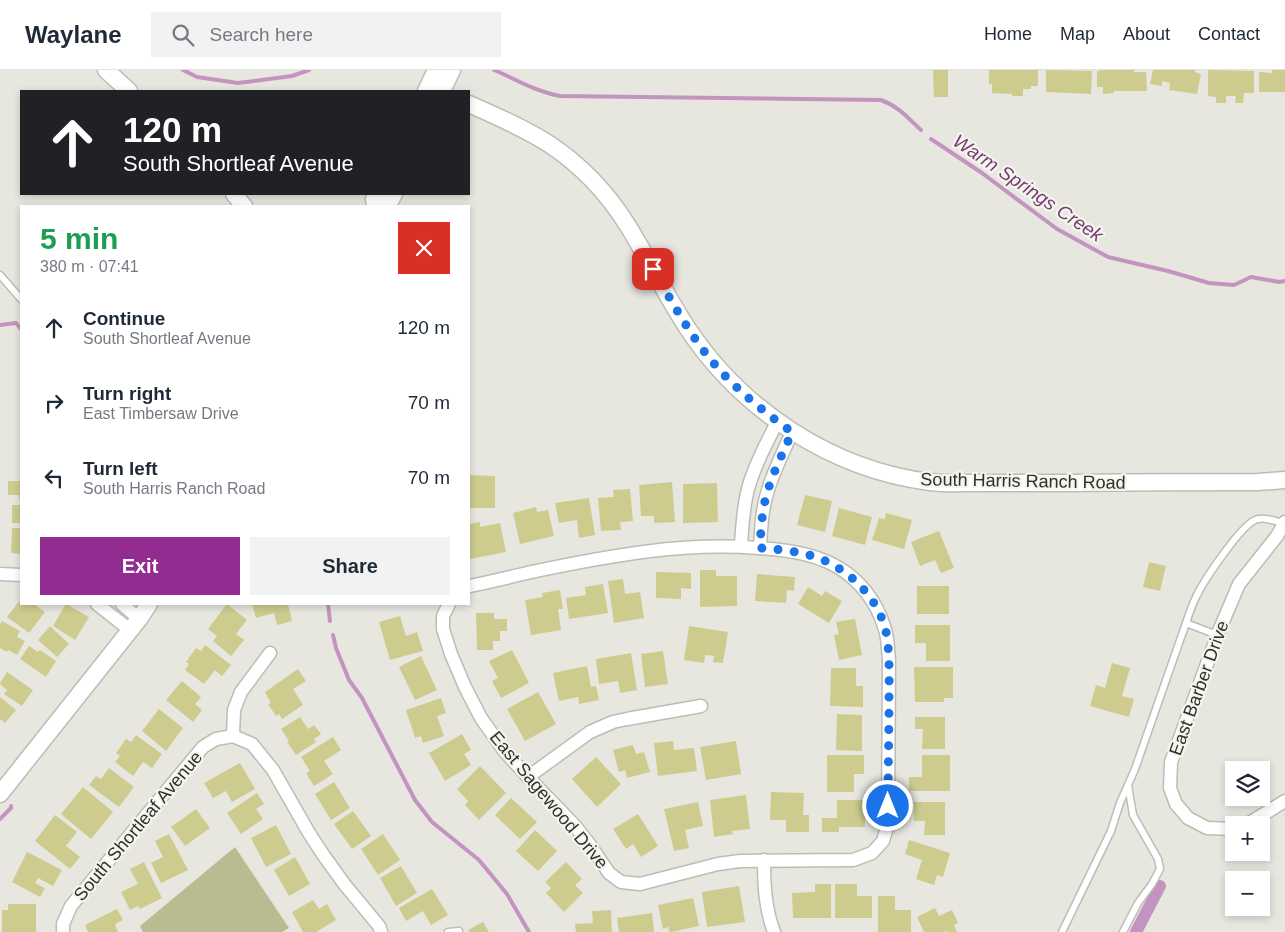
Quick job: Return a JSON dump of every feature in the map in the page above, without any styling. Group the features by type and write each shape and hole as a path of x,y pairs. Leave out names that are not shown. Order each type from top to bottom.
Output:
{"street":[{"path":"106,70 128,90"},
{"path":"436,87 452,70"},
{"name":"South Harris Ranch Road","path":"470,104 521,128 550,145 582,169 627,224 687,328 711,361 777,422 792,432 848,461 904,478 932,482 1285,483"},
{"path":"235,195 243,205"},
{"path":"741,546 748,487 754,469 777,422"},
{"path":"760,548 767,491 792,432"},
{"name":"East Barber Drive","path":"1225,829 1207,828 1188,818 1176,804 1170,788 1171,762 1217,635 1239,584 1285,523"},
{"path":"470,586 610,557 694,547 741,546 809,555 823,560 846,573 858,583 876,606 887,635 889,660 888,824 883,841 872,853 853,860 764,860 764,892 767,913 774,932"},
{"path":"0,574 20,575"},
{"path":"99,605 134,624"},
{"path":"123,605 134,624"},
{"path":"2,788 149,605"},
{"name":"East Sagewood Drive","path":"448,605 443,616 443,629 464,687 482,718 505,752 576,827 609,873 621,882 640,884 718,864 764,860"},
{"path":"270,653 241,692 234,710 233,736 252,744 273,770 324,856 379,926 381,932"},
{"path":"528,777 590,732 613,722 701,706"},
{"name":"South Shortleaf Avenue","path":"63,932 63,924 71,906 203,747 216,739 233,736"},
{"path":"1261,816 1285,801"}],"lane":[{"path":"0,275 20,298"},
{"path":"1062,932 1103,848 1162,694 1186,622 1207,577 1220,557 1249,523 1256,518 1285,523"},
{"path":"1186,622 1217,635"},
{"path":"1123,932 1160,869 1158,859 1134,815 1128,784"},
{"path":"448,932 459,931"}],"green space":[{"path":"235,847 289,928 282,932 143,932 140,926"}],"building":[{"path":"933,70 948,70 948,97 934,97"},
{"path":"989,70 1038,70 1038,86 1031,86 1031,89 1023,89 1023,96 992,93 992,84 989,84"},
{"path":"1046,70 1092,71 1091,94 1046,92"},
{"path":"1153,70 1195,70 1195,72 1201,74 1197,94 1169,90 1170,83 1162,81 1162,86 1150,84"},
{"path":"1208,70 1254,71 1254,93 1244,93 1243,103 1235,103 1236,96 1226,96 1226,103 1216,103 1216,97 1208,96"},
{"path":"1272,70 1285,70 1285,92 1259,92 1259,72 1272,73"},
{"path":"1097,71 1146,72 1147,91 1114,91 1114,93 1103,94 1103,87 1097,87"},
{"path":"470,475 495,476 495,508 470,508"},
{"path":"8,481 20,481 20,499 19,495 8,495"},
{"path":"672,482 675,522 654,523 654,516 641,516 639,485"},
{"path":"717,483 718,522 683,523 683,484"},
{"path":"630,489 633,521 620,522 621,530 601,531 598,498 614,497 613,490"},
{"path":"805,495 832,501 825,532 797,525"},
{"path":"589,498 595,535 579,538 577,520 559,523 555,503"},
{"path":"12,505 20,505 20,523 12,523"},
{"path":"536,507 537,512 548,510 554,536 520,544 513,513"},
{"path":"839,508 872,517 865,545 832,536"},
{"path":"886,513 912,520 904,549 872,540 879,518 885,519"},
{"path":"480,522 480,527 500,523 506,552 470,559 470,524"},
{"path":"12,528 20,528 20,554 11,553"},
{"path":"939,531 954,568 941,573 935,560 920,566 911,542"},
{"path":"1149,562 1166,566 1160,591 1143,587"},
{"path":"700,570 716,570 716,576 737,576 737,606 700,607"},
{"path":"656,572 691,573 691,589 681,588 681,599 656,598"},
{"path":"757,574 795,577 794,591 787,590 786,603 755,601"},
{"path":"623,579 625,594 640,592 644,618 614,623 608,581"},
{"path":"603,584 608,613 569,619 566,598 586,595 585,587"},
{"path":"917,586 949,586 949,614 917,614"},
{"path":"808,587 822,596 825,591 842,601 829,623 798,604"},
{"path":"560,590 563,609 558,609 561,630 531,635 525,600 543,597 542,593"},
{"path":"20,600 20,605 35,605 45,612 29,633 7,617"},
{"path":"65,605 89,617 75,640 53,626"},
{"path":"226,605 247,620 236,634 244,640 231,656 213,641 217,636 208,629"},
{"path":"252,605 288,605 292,621 277,625 274,613 256,618"},
{"path":"476,613 494,613 494,619 507,619 507,631 500,631 500,641 493,641 493,650 477,650"},
{"path":"400,616 406,636 417,632 423,651 390,660 379,622"},
{"path":"855,619 862,655 839,660 834,635 839,634 836,622"},
{"path":"2,621 20,631 17,637 25,641 17,655 0,648 0,624"},
{"path":"915,625 950,625 950,661 926,661 926,643 915,643"},
{"path":"50,626 69,644 57,657 38,640"},
{"path":"689,626 728,632 723,663 713,662 714,656 705,655 704,663 684,660"},
{"path":"205,645 231,665 222,676 215,670 204,684 185,670 189,664 186,662 196,648 201,651"},
{"path":"29,646 38,652 40,650 56,661 46,677 20,659"},
{"path":"512,650 529,683 501,698 492,681 498,678 489,661"},
{"path":"663,651 668,684 645,687 641,654"},
{"path":"631,653 637,690 620,693 618,681 599,684 596,659"},
{"path":"421,656 437,690 415,700 399,667"},
{"path":"1112,663 1130,668 1122,696 1134,699 1129,717 1090,706 1096,685 1105,688"},
{"path":"587,666 591,687 596,686 599,700 579,704 578,697 559,701 553,673"},
{"path":"914,667 953,667 953,698 944,698 944,702 915,702"},
{"path":"831,668 856,668 856,686 863,686 863,707 830,706"},
{"path":"298,669 306,681 293,689 303,705 282,719 279,714 276,716 268,704 271,703 265,692"},
{"path":"7,672 33,690 22,706 4,694 7,690 0,683"},
{"path":"182,681 201,697 195,704 202,710 193,722 166,700"},
{"path":"538,692 556,724 525,741 507,709"},
{"path":"0,697 16,710 5,723 0,719"},
{"path":"441,698 446,713 437,716 444,736 423,743 421,736 415,738 406,710"},
{"path":"159,709 183,728 166,751 142,731"},
{"path":"837,714 862,715 862,751 836,750"},
{"path":"300,717 308,729 314,725 321,734 314,739 316,742 296,755 281,729"},
{"path":"915,717 945,717 945,749 922,749 923,729 915,729"},
{"path":"462,734 471,750 464,754 471,765 445,781 429,753"},
{"path":"136,735 162,754 152,768 143,762 133,776 115,762 120,756 116,753 126,739 131,742"},
{"path":"333,737 341,750 324,761 333,774 314,786 306,773 310,771 301,757"},
{"path":"673,741 674,750 694,748 697,771 658,776 654,743"},
{"path":"736,741 741,774 706,780 700,747"},
{"path":"633,745 636,754 644,752 650,772 627,778 625,770 619,772 613,750"},
{"path":"827,755 864,755 864,774 854,774 854,792 827,792"},
{"path":"922,755 950,755 950,791 909,791 909,777 922,777"},
{"path":"596,757 621,784 597,807 572,779"},
{"path":"240,763 255,789 232,802 226,791 213,798 204,783"},
{"path":"480,766 506,793 479,820 465,805 468,801 457,789"},
{"path":"109,768 134,787 119,807 89,785 96,776 101,779"},
{"path":"334,782 350,808 331,820 315,794"},
{"path":"83,787 113,812 91,839 61,814"},
{"path":"771,792 804,793 803,815 809,815 809,832 786,832 786,820 770,820"},
{"path":"257,793 264,804 256,809 263,819 241,834 227,813"},
{"path":"746,795 750,829 732,831 733,834 714,837 710,800"},
{"path":"511,798 537,822 520,839 495,815"},
{"path":"837,800 865,800 865,827 839,827 839,832 822,832 822,818 837,818"},
{"path":"698,802 703,826 685,830 689,848 674,851 664,809"},
{"path":"914,802 945,802 945,835 924,835 925,821 914,821"},
{"path":"196,809 210,828 185,846 171,827"},
{"path":"353,811 371,836 352,849 334,824"},
{"path":"638,814 658,846 641,857 633,844 626,849 613,829"},
{"path":"55,815 77,832 66,846 80,857 70,869 35,841"},
{"path":"276,825 291,854 266,867 251,838"},
{"path":"535,830 557,851 538,871 516,851"},
{"path":"169,834 188,870 161,883 151,863 163,857 155,841"},
{"path":"383,834 400,860 378,875 361,849"},
{"path":"909,840 950,853 943,877 937,875 934,885 916,879 922,860 905,854"},
{"path":"27,852 62,870 53,886 38,878 35,883 45,888 40,897 12,882"},
{"path":"295,857 310,884 289,896 274,870"},
{"path":"144,862 162,898 140,909 138,906 130,910 121,892 138,884 130,869"},
{"path":"566,862 582,879 575,885 583,893 564,912 546,893 551,888 545,882"},
{"path":"401,866 417,893 396,906 380,878"},
{"path":"815,884 831,884 831,918 793,918 792,893 815,892"},
{"path":"835,884 857,884 857,896 872,896 872,918 835,918"},
{"path":"739,886 745,922 707,927 702,892"},
{"path":"432,889 448,915 431,925 423,911 406,921 399,908"},
{"path":"878,896 895,896 895,910 911,910 911,932 878,932"},
{"path":"693,898 699,926 672,932 670,932 668,927 663,929 658,905"},
{"path":"313,900 319,909 327,904 336,920 316,932 303,932 292,912"},
{"path":"8,904 36,904 36,932 2,932 2,910 8,910"},
{"path":"935,908 939,916 952,910 958,923 954,925 957,932 924,932 917,917"},
{"path":"117,909 123,920 115,924 118,932 88,932 85,925"},
{"path":"611,910 612,932 576,932 575,924 593,923 592,911"},
{"path":"652,913 654,932 619,932 617,918"},
{"path":"483,922 489,932 469,932 468,930"}],"waterway":[{"path":"183,70 197,77 238,83 292,76 309,70"},
{"name":"Warm Springs Creek","path":"494,70 535,88 560,96 881,100 898,109 921,130"},
{"name":"Warm Springs Creek","path":"931,139 982,173 1057,229 1108,257 1209,283 1234,285 1251,277 1279,282 1285,281"},
{"path":"0,325 16,323 20,328"},
{"path":"328,605 330,621"},
{"path":"333,635 336,648 349,680 362,698 415,800 432,822 479,860 507,894 529,932"},
{"path":"0,819 11,806"},
{"path":"1136,932 1160,886"}],"route":[{"path":"653,269 687,328 711,361 763,410 792,432 767,491 760,548 809,555 823,560 846,573 858,583 876,606 887,635 889,660 888,806"}]}
